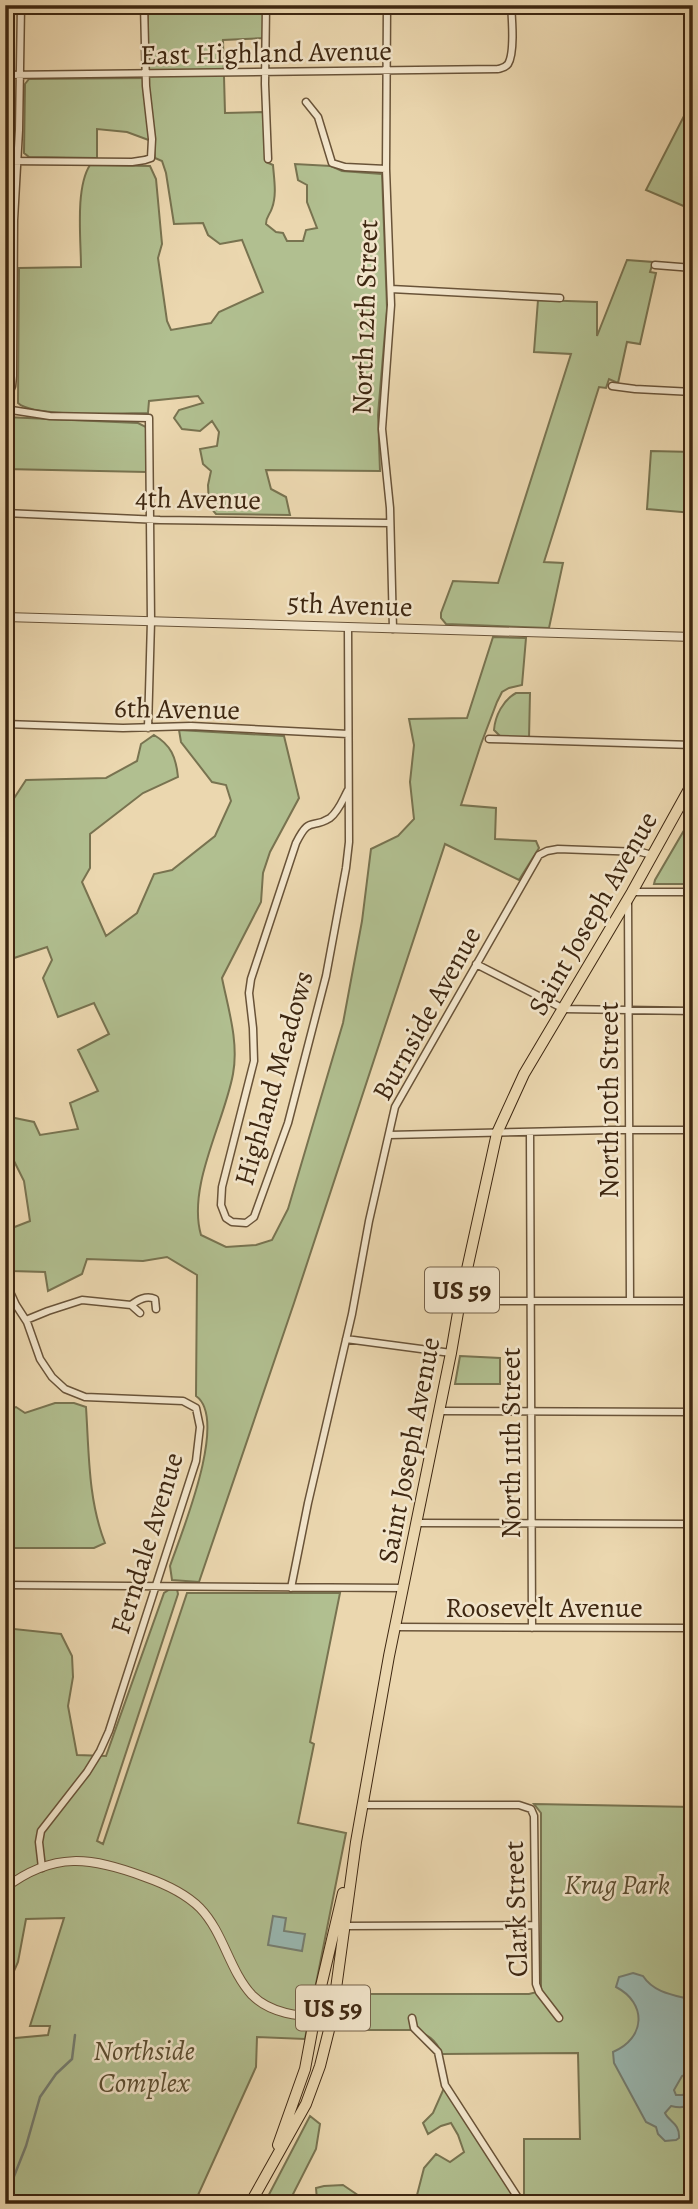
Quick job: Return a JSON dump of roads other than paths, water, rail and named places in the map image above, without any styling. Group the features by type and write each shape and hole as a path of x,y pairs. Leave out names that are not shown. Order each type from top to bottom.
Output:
{"main road":[{"name":"Saint Joseph Avenue","path":"272,2162 305,2069 315,2017 339,1926 395,1627 452,1353 460,1301 497,1133 524,1074 693,782"},
{"name":"Saint Joseph Avenue","path":"250,2204 296,2124 320,2066 332,2018 339,1926"}],"street":[{"path":"5,403 13,376 20,5"},
{"path":"5,161 132,162 151,158 144,5"},
{"path":"266,5 268,159"},
{"name":"North 12th Street","path":"387,5 386,169 391,289 382,429 390,523 393,629"},
{"name":"East Highland Avenue","path":"5,75 498,69 508,63 511,47 511,5"},
{"path":"306,103 318,117 332,163 345,167 386,169"},
{"path":"654,265 693,268"},
{"path":"391,289 560,298"},
{"path":"611,386 693,392"},
{"path":"5,410 50,416 149,418 151,621 148,727"},
{"name":"4th Avenue","path":"5,513 149,519 390,523"},
{"name":"5th Avenue","path":"5,617 693,637"},
{"path":"348,627 348,790"},
{"name":"6th Avenue","path":"5,724 191,726 348,734"},
{"path":"489,739 693,745"},
{"name":"Highland Meadows","path":"348,790 349,842 326,976 308,1052 288,1123 254,1216 246,1223 232,1222 222,1212 222,1187 254,1062 249,993 251,979 300,836 309,825 329,818 338,809 348,790"},
{"name":"Burnside Avenue","path":"291,1588 395,1107 539,855 558,849 641,852 652,855"},
{"path":"630,895 693,892"},
{"name":"North 10th Street","path":"630,895 630,1301"},
{"path":"476,964 564,1009 693,1011"},
{"path":"389,1135 693,1130"},
{"name":"North 11th Street","path":"530,1132 532,1628"},
{"name":"Ferndale Avenue","path":"5,1208 6,1283 26,1320 40,1359 59,1384 77,1395 100,1399 183,1401 196,1408 200,1427 196,1461 109,1731 87,1772 41,1831 41,1868"},
{"path":"131,1305 140,1299 151,1297 155,1298 156,1309"},
{"path":"26,1320 82,1300 131,1305 140,1312"},
{"path":"460,1301 693,1301"},
{"path":"346,1339 452,1353"},
{"path":"439,1411 693,1412"},
{"path":"416,1523 693,1524"},
{"path":"5,1585 403,1588"},
{"name":"Roosevelt Avenue","path":"395,1627 693,1628"},
{"name":"Clark Street","path":"363,1805 514,1805 531,1809 534,1816 536,1984 558,2018"},
{"path":"5,1888 41,1868 75,1861 112,1865 167,1886 201,1909 239,1976 253,1995 268,2007 284,2013 332,2018"},
{"path":"339,1926 534,1925"},
{"path":"412,2018 414,2028 438,2052 445,2085 522,2204"}],"water":[{"path":"273,1916 286,1918 284,1931 305,1934 302,1951 268,1945"},
{"path":"633,1973 643,1976 659,1990 693,2000 693,2072 682,2076 674,2090 676,2095 683,2095 693,2080 692,2085 685,2105 671,2106 665,2113 678,2129 679,2138 676,2140 665,2141 658,2134 656,2127 646,2122 614,2063 613,2052 624,2046 637,2030 637,2011 633,2002 616,1987 619,1977"}],"waterway":[{"path":"5,2199 26,2146 40,2097 56,2074 72,2059 75,2035"}],"park label":[{"name":"Krug Park","path":"617,1884"},
{"name":"Northside Complex","path":"144,2066"}]}
